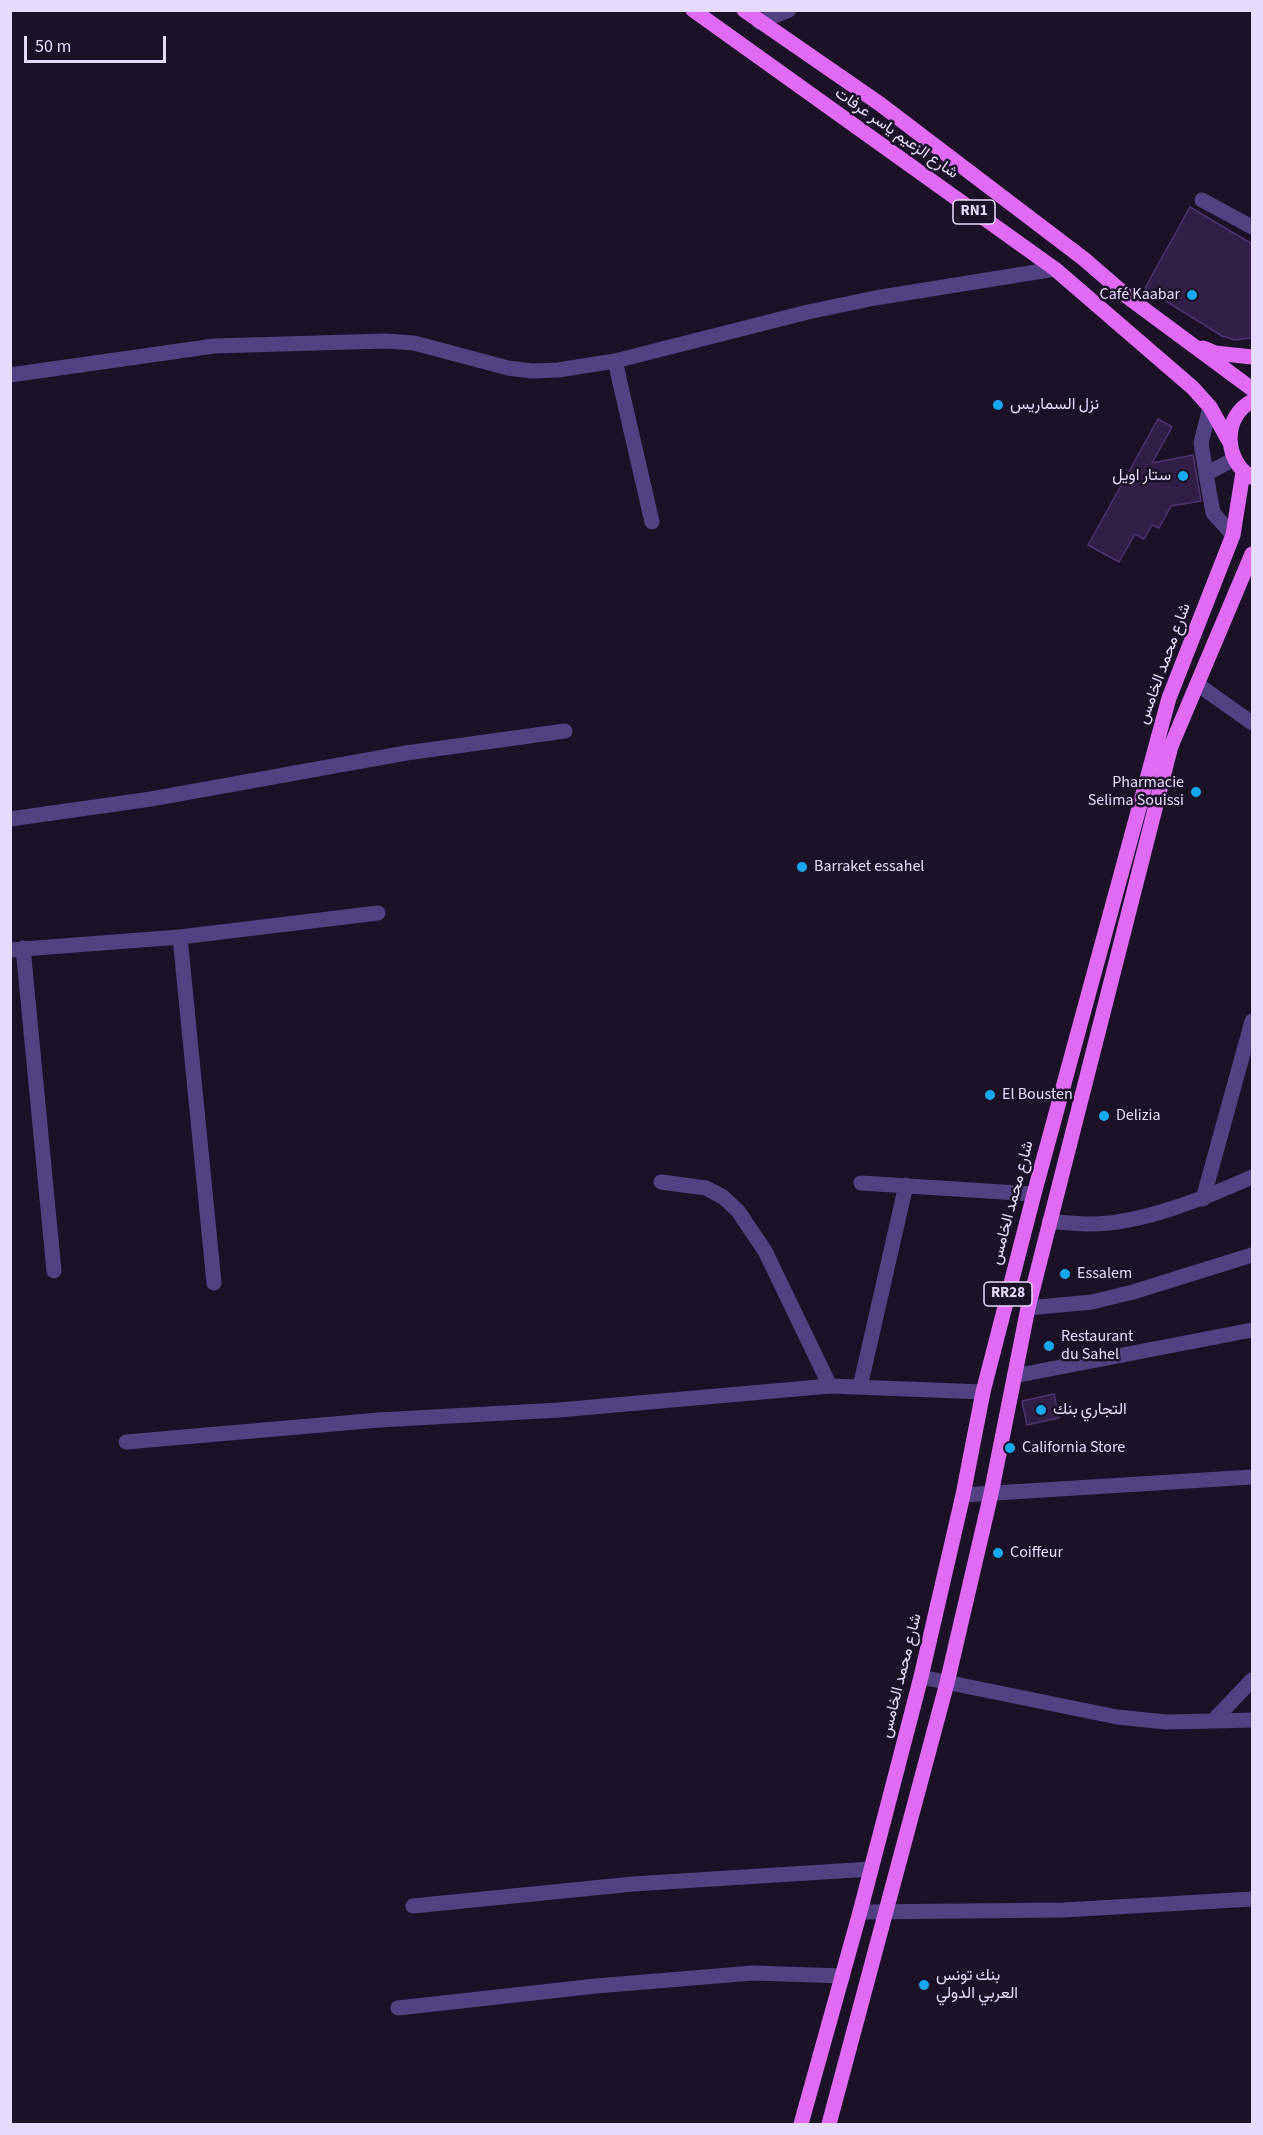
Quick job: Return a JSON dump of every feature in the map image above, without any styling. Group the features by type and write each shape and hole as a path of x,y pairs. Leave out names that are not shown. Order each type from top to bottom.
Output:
{"main road":[{"name":"شارع الزعيم ياسر عرفات","path":"693,10 1055,269 1174,370 1210,407 1229,441"},
{"name":"شارع الزعيم ياسر عرفات","path":"744,10 890,111 1084,259 1129,298 1252,389"},
{"path":"1184,339 1215,353 1252,357"},
{"path":"1229,441 1231,426 1238,413 1252,401"},
{"name":"RN1","path":"1229,441 1234,459 1248,475"},
{"name":"شارع محمد الخامس","path":"801,2124 843,1976 921,1677 963,1495 983,1392 1034,1194 1169,698 1233,535 1248,475"},
{"name":"RR28","path":"829,2124 947,1683 991,1494 1028,1308 1168,758 1252,554"}],"street":[{"path":"759,22 789,10"},
{"path":"1202,200 1252,227"},
{"path":"10,375 214,346 386,341 414,343 508,368 532,371 615,361 808,312 886,296 1055,269"},
{"path":"615,361 652,522"},
{"path":"1210,407 1201,443 1213,513 1233,535"},
{"path":"1206,474 1234,459"},
{"path":"1197,684 1252,723"},
{"path":"10,819 151,799 395,754 565,731"},
{"path":"54,1271 17,949 180,937 378,913"},
{"path":"180,937 214,1283"},
{"path":"1203,1199 1252,1021"},
{"path":"1049,1222 1093,1224 1135,1218 1203,1199 1252,1177"},
{"path":"661,1182 706,1188 723,1197 738,1211 765,1251 830,1386"},
{"path":"861,1183 1034,1194"},
{"path":"860,1388 906,1185"},
{"path":"1028,1308 1092,1302 1252,1255"},
{"path":"1014,1376 1252,1330"},
{"path":"126,1442 379,1420 559,1410 830,1386 983,1392"},
{"path":"963,1495 1252,1477"},
{"path":"921,1677 1117,1717 1166,1722 1252,1720"},
{"path":"1213,1721 1252,1680"},
{"path":"413,1906 633,1884 871,1869"},
{"path":"860,1912 1064,1910 1252,1899"},
{"path":"398,2008 596,1986 753,1973 843,1976"}],"building":[{"path":"1190,207 1252,244 1252,338 1235,340 1222,336 1145,288"},
{"path":"1158,419 1172,427 1152,463 1193,455 1201,501 1171,506 1159,528 1152,525 1144,539 1135,534 1119,562 1088,545"},
{"name":"التجاري بنك","path":"1054,1394 1059,1418 1027,1425 1022,1401"}],"place":[{"name":"Café Kaabar","path":"1192,295"},
{"name":"نزل السماريس","path":"998,405"},
{"name":"ستار اويل","path":"1183,476"},
{"name":"Pharmacie Selima Souissi","path":"1196,792"},
{"name":"Barraket essahel","path":"802,867"},
{"name":"El Bousten","path":"990,1095"},
{"name":"Delizia","path":"1104,1116"},
{"name":"Essalem","path":"1065,1274"},
{"name":"Restaurant du Sahel","path":"1049,1346"},
{"name":"التجاري بنك","path":"1041,1410"},
{"name":"California Store","path":"1010,1448"},
{"name":"Coiffeur","path":"998,1553"},
{"name":"بنك تونس العربي الدولي","path":"924,1985"}]}
